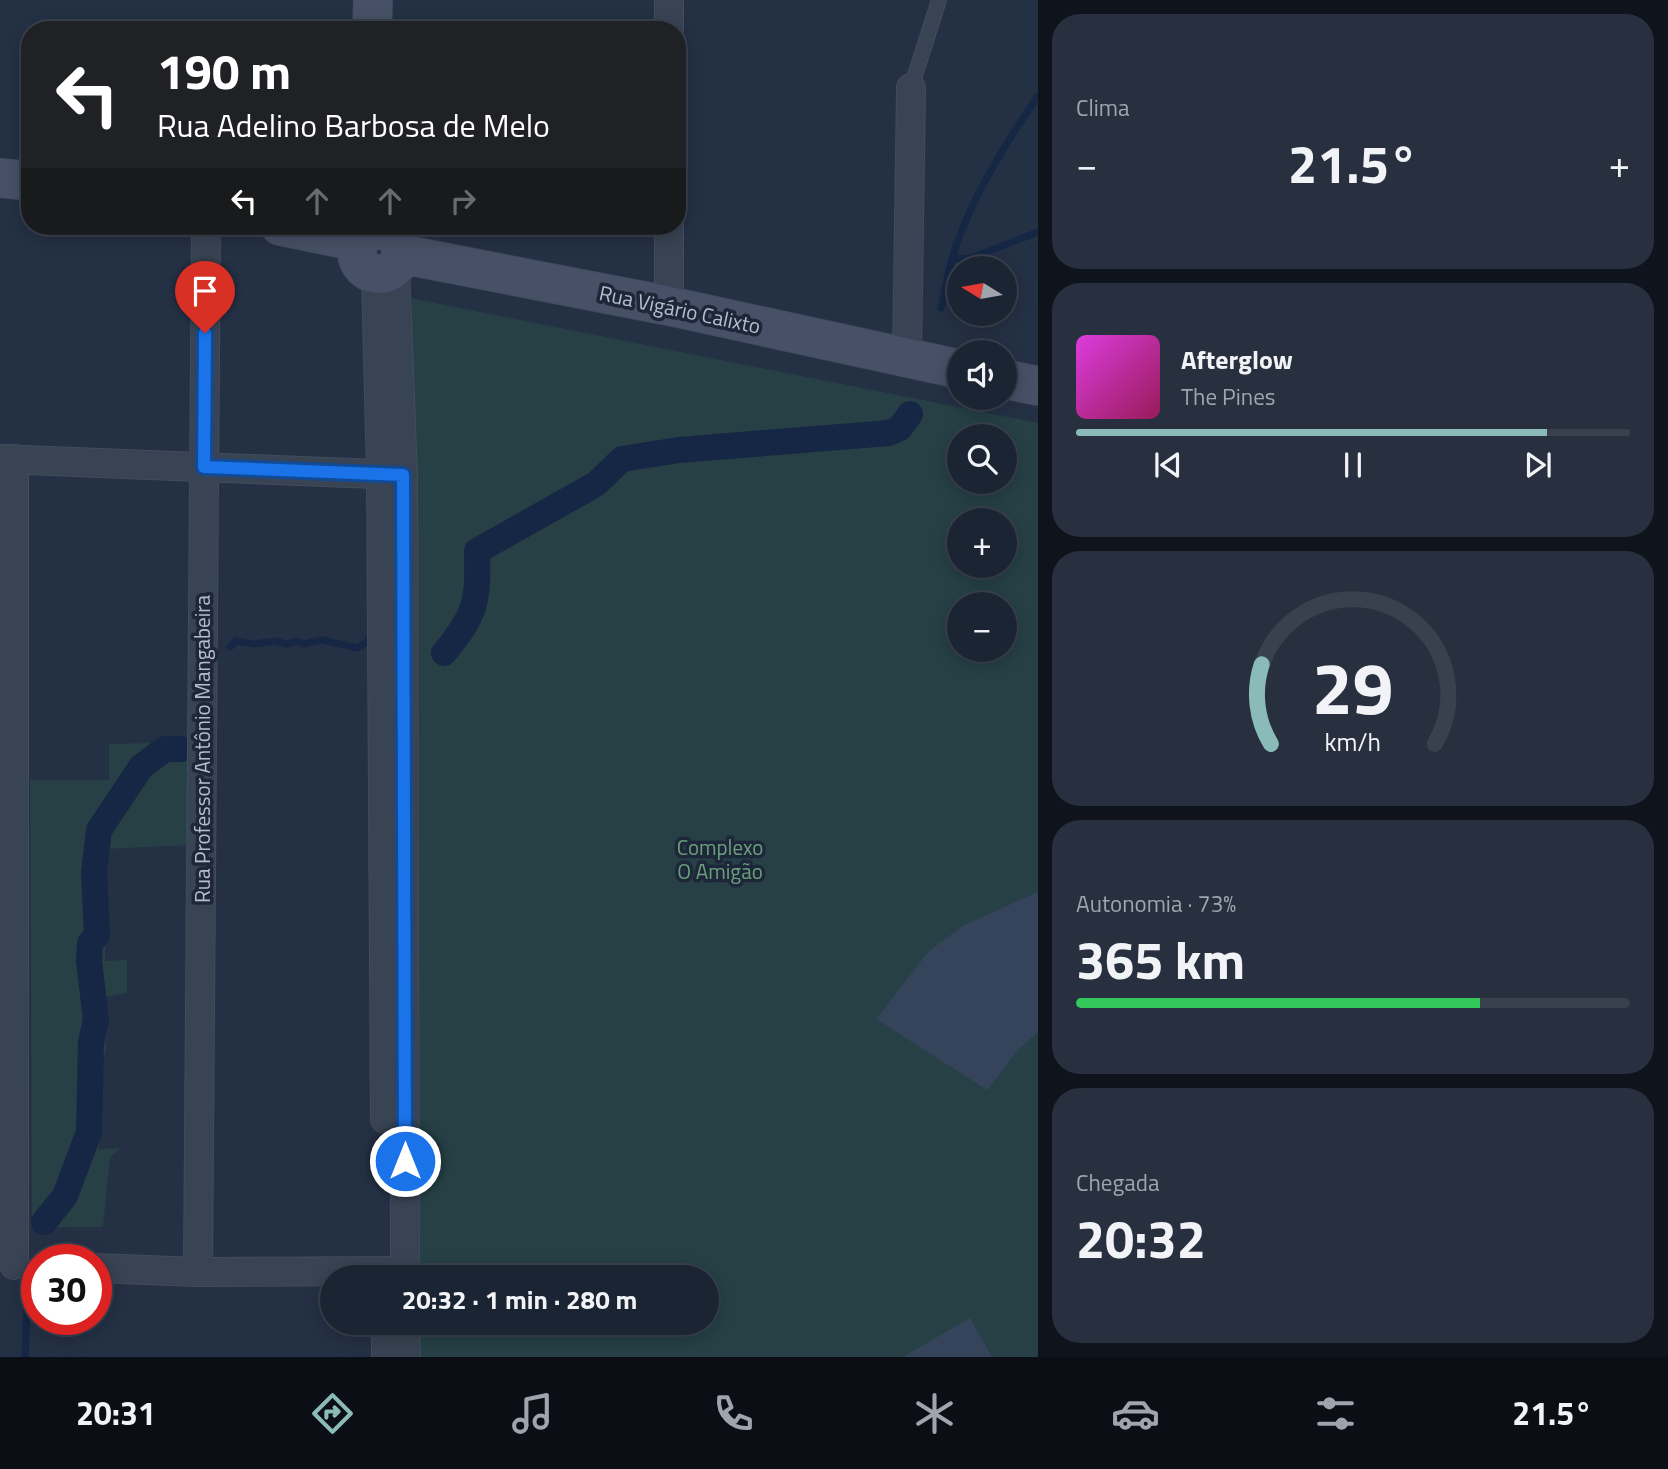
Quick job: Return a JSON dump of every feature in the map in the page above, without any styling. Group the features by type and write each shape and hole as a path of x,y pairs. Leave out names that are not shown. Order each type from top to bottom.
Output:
{"main road":[{"path":"372,21 373,0"},
{"path":"398,0 398,21"},
{"path":"0,178 21,180"},
{"name":"Rua Vigário Calixto","path":"328,235 947,366"},
{"path":"1017,382 1038,386"}],"street":[{"path":"668,0 669,21"},
{"path":"907,358 911,88"},
{"name":"Rua Professor Antônio Mangabeira","path":"198,1272 206,235"},
{"path":"669,235 669,306"},
{"path":"382,245 392,474 396,1265"},
{"path":"17,1265 7,459 392,474"},
{"path":"112,1269 320,1273"},
{"path":"386,1335 386,1357"},
{"path":"405,1335 406,1357"}],"lane":[{"path":"911,88 924,56 939,0"}],"green space":[{"name":"Complexo O Amigão","path":"400,296 947,405 947,410 973,410 1038,423 1038,1357 404,1357 404,1335 719,1335 719,1265 404,1265"},
{"path":"190,742 191,845 105,849 105,961 127,960 127,993 105,997 106,1054 96,1058 99,1149 120,1148 110,1158 103,1227 32,1227 30,780 109,780 109,744"}],"building":[{"path":"1038,892 1038,1032 1019,1049 987,1090 876,1019 929,951 964,925"},
{"path":"970,1318 992,1357 903,1357 949,1330"}],"waterway":[{"path":"941,308 952,259 977,196 1038,96"},
{"path":"976,256 1038,232"},
{"path":"444,653 463,627 473,606 477,583 477,551 596,484 622,459 679,450 889,433 900,428 910,414"},
{"path":"230,647 236,641 254,644 275,641 286,644 297,641 304,644 322,640 357,648 366,643 373,633"},
{"path":"44,1222 65,1196 89,1132 91,1042 96,1020 89,961 90,943 97,935 94,872 99,830 141,767 165,749 181,749"},
{"path":"25,1357 26,1335"}],"route":[{"path":"205,333 204,467 403,475 405,1161"}]}
